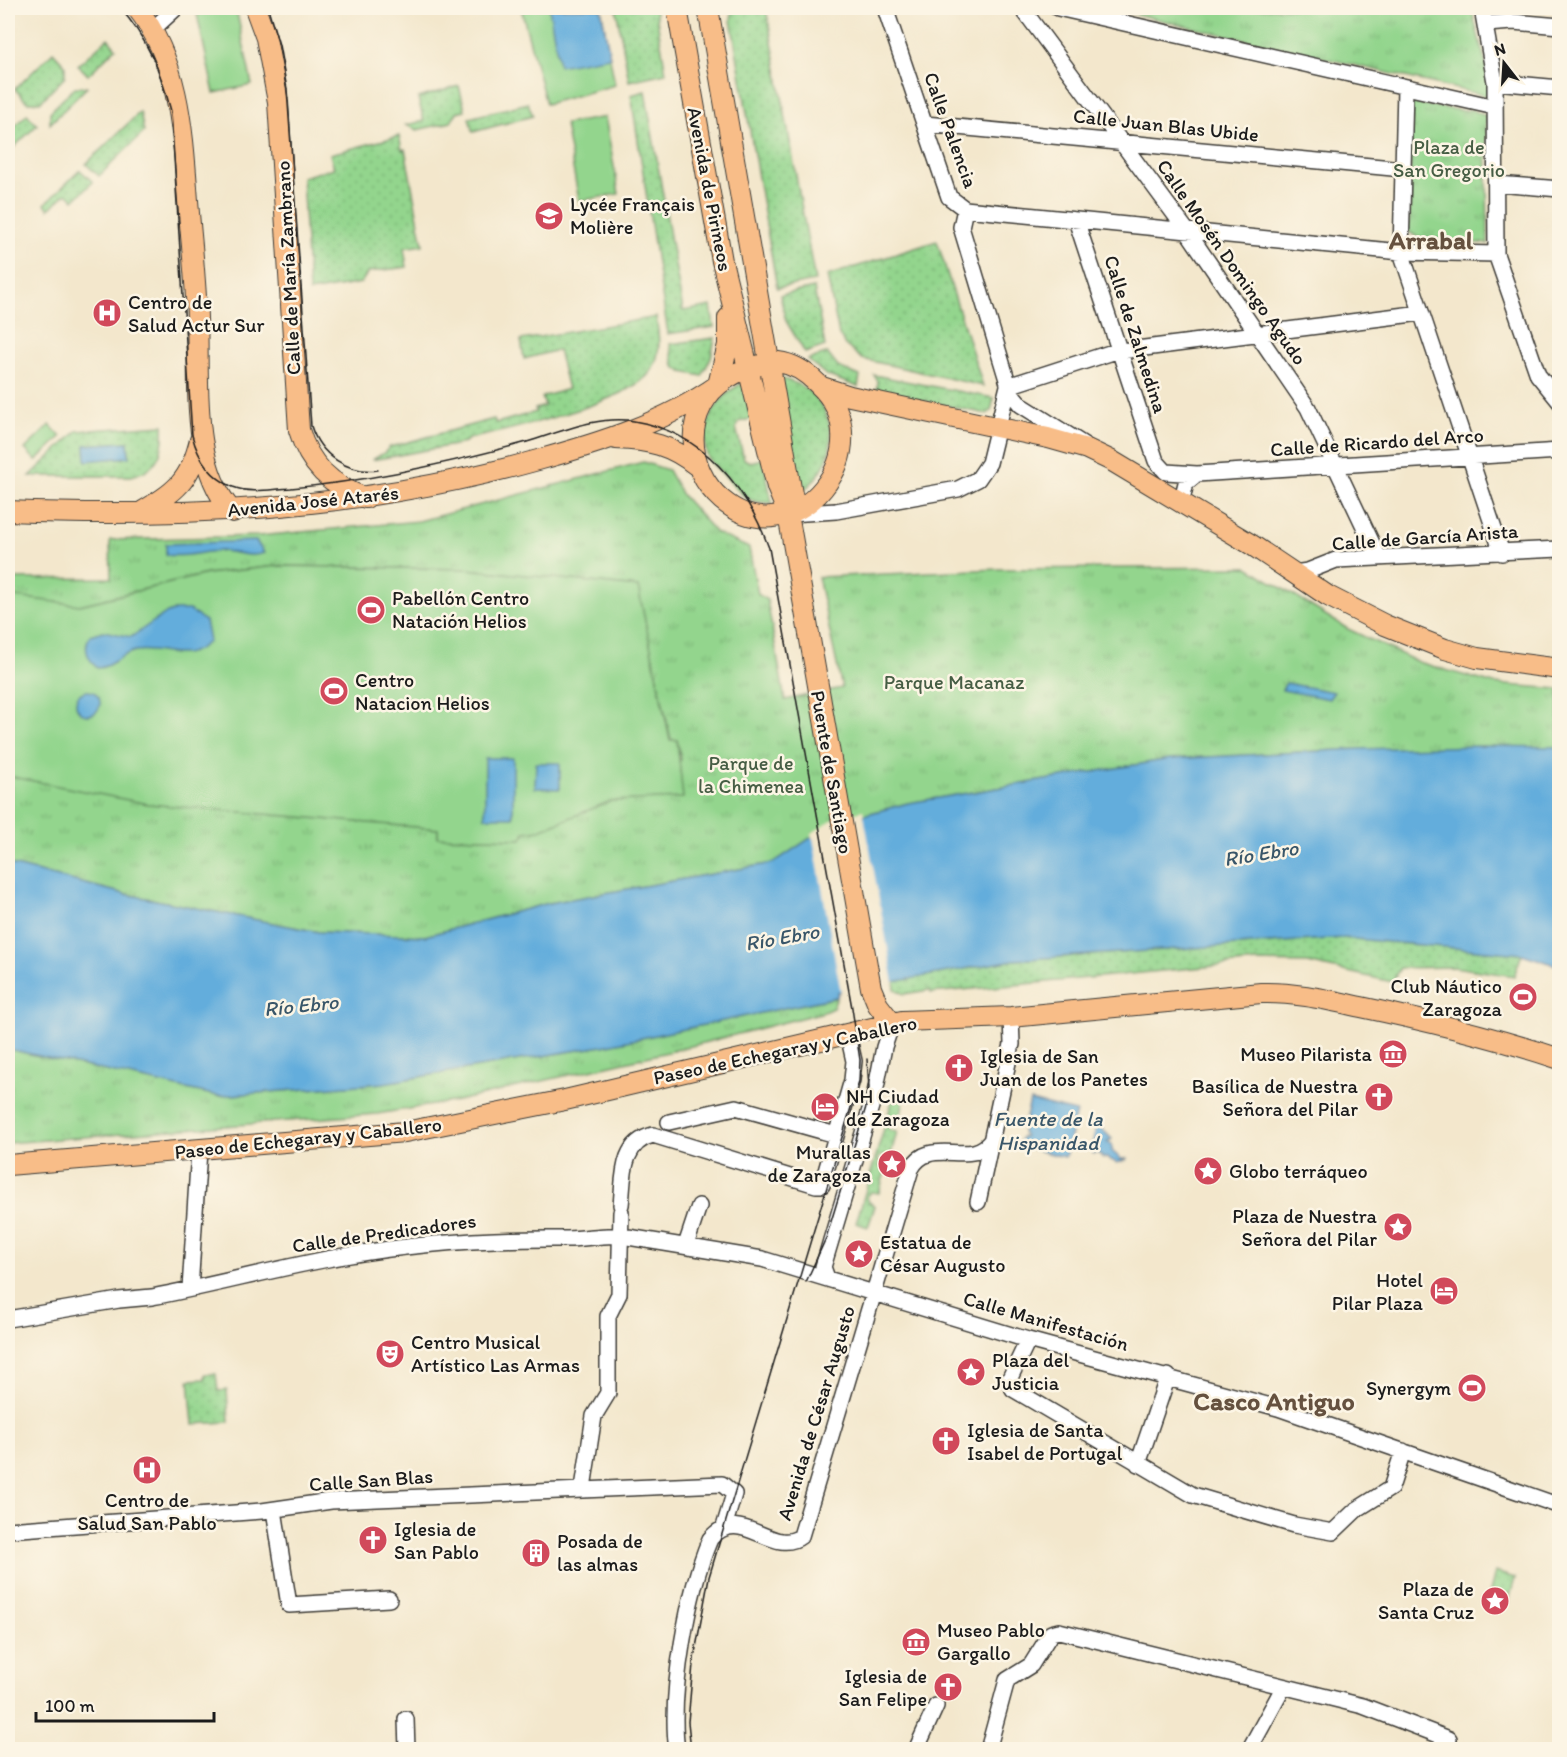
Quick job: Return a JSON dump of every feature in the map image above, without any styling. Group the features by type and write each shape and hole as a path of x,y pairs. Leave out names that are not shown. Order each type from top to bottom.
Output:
{"main road":[{"path":"137,8 152,30 173,81 184,152 197,318 202,434 209,471 215,487 232,512"},
{"name":"Calle de María Zambrano","path":"255,8 266,38 278,102 299,430 307,451 319,470 335,483 366,498"},
{"name":"Avenida de Pirineos","path":"677,8 722,261 777,487 788,514"},
{"name":"Avenida de Pirineos","path":"708,8 792,494 788,514"},
{"path":"718,386 728,345 722,261"},
{"path":"769,363 787,363 798,368 822,387 833,403 842,429 838,467 823,490 812,501 788,514 764,516 737,509 713,492 697,466 693,445 695,423 700,409 718,386 732,375 769,363"},
{"name":"Avenida José Atarés","path":"8,511 138,514 232,512 366,498 460,480 612,438 691,403 718,386"},
{"path":"822,387 850,396 1061,441 1093,452 1127,470 1351,609 1445,649 1508,664 1560,669"},
{"path":"138,514 173,492 185,480 194,464 202,434"},
{"name":"Avenida José Atarés","path":"612,438 648,440 665,444 697,466"},
{"name":"Puente de Santiago","path":"788,514 812,663 871,988 878,1005 892,1023"},
{"name":"Paseo de Echegaray y Caballero","path":"8,1165 354,1138 447,1125 892,1023 1011,1017 1277,993 1392,1014 1517,1045 1560,1059"}],"street":[{"path":"152,30 176,8"},
{"path":"712,31 719,8"},
{"name":"Calle Palencia","path":"885,8 892,22 949,197 965,209 961,227 1008,386 1017,401 1068,432 1093,452"},
{"path":"892,22 898,8"},
{"name":"Calle Mosén Domingo Agudo","path":"1022,8 1260,334 1308,408 1379,558"},
{"path":"1059,8 1495,107"},
{"path":"1482,8 1495,82 1496,255 1538,375 1560,402"},
{"path":"1486,24 1513,22 1560,26"},
{"path":"1495,82 1560,88"},
{"path":"1405,88 1401,252 1502,553"},
{"name":"Calle Juan Blas Ubide","path":"925,124 1403,169"},
{"path":"1497,184 1560,189"},
{"path":"965,209 1401,252 1496,255"},
{"name":"Calle de Zalmedina","path":"1076,220 1119,351 1161,466"},
{"path":"1008,386 1119,351 1421,313"},
{"name":"Calle Palencia","path":"788,514 836,511 966,486 978,479 986,469 1008,386"},
{"name":"Calle de Ricardo del Arco","path":"1161,466 1197,474 1560,451"},
{"path":"1127,470 1161,466"},
{"path":"1181,503 1186,483 1197,474"},
{"name":"Calle de García Arista","path":"1294,573 1308,571 1336,560 1560,549"},
{"path":"978,1202 1012,1044 1011,1017"},
{"name":"Avenida de César Augusto","path":"826,1278 823,1267 876,1093 884,1047 892,1023"},
{"path":"584,1488 594,1416 608,1393 608,1316 619,1294 625,1158 648,1136 672,1140 815,1185 836,1135 854,1071 854,1056 848,1034"},
{"path":"669,1122 736,1107 836,1135"},
{"path":"873,1292 914,1162 922,1155 936,1151 980,1150 992,1139"},
{"path":"190,1289 199,1150"},
{"path":"686,1245 699,1206"},
{"name":"Calle de Predicadores","path":"8,1319 190,1289 344,1256 424,1244 490,1239 576,1239 605,1234 686,1245 762,1259 802,1272"},
{"name":"Calle Manifestación","path":"802,1272 1028,1340 1168,1376 1278,1408 1560,1506"},
{"name":"Avenida de César Augusto","path":"724,1527 738,1526 786,1542 801,1536 873,1292"},
{"path":"1028,1340 1010,1380 1013,1389 1193,1495 1242,1511 1328,1533 1337,1530 1356,1510 1391,1488 1403,1452"},
{"path":"1138,1464 1168,1376"},
{"name":"Calle San Blas","path":"8,1530 274,1509 331,1501 584,1488 722,1484 734,1494 724,1527"},
{"path":"274,1509 289,1605 388,1599"},
{"path":"677,1749 675,1723 681,1652 690,1604 710,1539 724,1527"},
{"path":"988,1749 1007,1680 1031,1665 1051,1633 1059,1631 1363,1706 1449,1739"},
{"path":"1249,1749 1283,1688"},
{"path":"916,1749 936,1706"},
{"path":"406,1719 407,1749"}],"green space":[{"path":"236,8 252,85 214,93 197,14"},
{"path":"521,8 601,8 615,85 546,104"},
{"path":"616,8 655,8 666,73 629,81"},
{"path":"733,8 766,8 815,281 777,288 731,20"},
{"path":"1109,8 1471,8 1492,87 1487,96"},
{"path":"108,38 116,48 88,75 78,65"},
{"path":"53,52 65,65 65,77 40,102 27,102 15,89"},
{"path":"459,86 465,110 457,112 451,122 417,130 406,125 424,121 418,98"},
{"path":"75,87 87,87 50,124 50,112"},
{"path":"645,91 683,311 711,306 714,327 668,334 631,95"},
{"path":"528,103 533,116 473,132 469,118"},
{"name":"Plaza de San Gregorio","path":"1412,103 1465,111 1470,109 1486,116 1488,244 1417,237 1409,232"},
{"path":"140,112 144,132 99,176 86,164"},
{"path":"27,114 37,125 8,153 8,133"},
{"path":"605,117 619,194 579,201 565,124"},
{"path":"399,136 402,150 405,149 423,245 404,248 407,267 368,272 361,283 309,292 302,177 334,168 330,154"},
{"path":"80,170 93,182 74,200 67,193 49,209 45,204"},
{"path":"937,241 983,386 862,359 845,345 839,335 827,276"},
{"path":"814,288 825,346 805,353 786,321 780,295"},
{"path":"656,317 659,345 654,365 639,382 619,394 566,414 468,439 465,443 372,460 390,447 494,419 496,423 536,412 535,409 545,406 542,397 568,389 558,350 524,359 521,340"},
{"path":"715,338 711,357 702,376 682,372 674,366 670,344"},
{"path":"827,353 838,367 860,376 858,387 826,375 808,360"},
{"path":"874,375 994,398 991,411 987,414 876,391 878,382"},
{"path":"779,378 799,385 815,397 825,412 830,428 830,446 825,464 814,480 798,494"},
{"path":"745,382 754,418 739,422 736,428 744,459 750,462 763,459 772,503 756,502 741,494 709,461 705,446 705,435 712,413 726,395"},
{"path":"50,425 61,437 36,461 25,449"},
{"path":"163,425 163,443 154,464 131,476 30,476 77,431","holes":["128,442 129,457 86,460 85,445"]},
{"path":"643,462 668,470 682,495 716,533 749,548 758,594 767,600 785,700 842,688 818,577 999,569 1248,567 1348,629 1418,662 1494,684 1559,689 1559,747 1359,749 1170,759 908,803 833,823 773,863 549,903 425,936 319,932 125,894 8,864 8,734 439,822 438,837 526,829 602,801 680,791 678,762 681,760 677,740 671,740 637,587 466,569 277,566 207,574 80,605 8,604 8,579 111,578 110,540 258,536 419,521"},
{"name":"Centro Natacion Helios","path":"277,566 466,569 638,587 670,740 677,740 683,798 611,801 540,830 525,832 522,839 438,837 438,829 148,804 8,776 8,596 80,605 207,574"},
{"path":"1343,938 1522,954 1514,976 1454,967 1400,968 1392,982 1308,963 1257,962 931,993 930,990 904,994 895,989 894,981 1014,960"},
{"path":"837,997 833,1008 824,1012 672,1051 457,1101 377,1114 8,1143 8,1049 218,1096 384,1083 608,1045"},
{"path":"894,1095 904,1098 900,1119 892,1117 887,1123 889,1130 897,1132 890,1157 883,1155 878,1159 880,1166 886,1168 879,1193 871,1192 867,1197 869,1202 875,1206 868,1227 856,1223"},
{"path":"205,1374 216,1374 218,1391 227,1390 229,1422 193,1424 189,1380 205,1379"},
{"path":"1495,1572 1515,1578 1508,1604 1488,1599"}],"water":[{"path":"549,8 601,8 610,57 559,66"},
{"path":"128,442 129,457 86,461 85,445"},
{"path":"256,541 264,553 249,555 222,551 180,556 166,555 166,544"},
{"path":"175,610 189,610 205,621 209,641 191,653 174,654 146,650 131,652 107,666 97,668 87,653 90,635 103,631 131,637 163,615"},
{"path":"1286,683 1334,692 1329,699 1282,690"},
{"path":"88,691 97,694 100,703 97,712 88,715 79,712 76,703 79,694"},
{"name":"Río Ebro","path":"1559,747 1559,966 1522,954 1343,938 1014,960 838,992 837,997 608,1045 384,1083 218,1096 8,1049 8,864 125,894 319,932 425,936 549,903 773,863 833,823 908,803 1170,759 1359,749"},
{"path":"485,758 513,758 513,817 485,817"},
{"path":"536,763 560,763 560,789 535,788"},
{"name":"Fuente de la Hispanidad","path":"1030,1101 1076,1112 1065,1157 1019,1146 1021,1138 1025,1136 1022,1133"},
{"name":"Fuente de la Hispanidad","path":"1097,1124 1112,1139 1107,1142 1112,1144 1112,1151 1121,1159 1128,1159 1117,1163 1103,1158 1098,1153 1093,1154 1091,1150"}],"pier":[{"path":"863,810 894,983 841,993 812,833 832,820"}],"tram line":[{"path":"120,8 130,19 152,56 171,111 192,435 206,466 218,478 233,487 254,491 351,481 469,457 593,422 634,421 658,427 681,437 719,466 748,504 769,548 852,1008 860,1060 859,1081 709,1577 693,1664 688,1722 691,1750"},
{"path":"268,8 279,45 287,89 311,426 321,446 337,460 356,469 378,470"},
{"path":"806,1282 826,1238 866,1107 869,1088 867,1059"}],"place":[{"name":"Lycée Français Molière","path":"549,216"},
{"name":"Centro de Salud Actur Sur","path":"107,313"},
{"name":"Pabellón Centro Natación Helios","path":"371,610"},
{"name":"Centro Natacion Helios","path":"334,691"},
{"name":"Club Náutico Zaragoza","path":"1523,997"},
{"name":"Museo Pilarista","path":"1393,1054"},
{"name":"Iglesia de San Juan de los Panetes","path":"959,1068"},
{"name":"Basílica de Nuestra Señora del Pilar","path":"1379,1097"},
{"name":"NH Ciudad de Zaragoza","path":"825,1107"},
{"name":"Murallas de Zaragoza","path":"892,1164"},
{"name":"Globo terráqueo","path":"1208,1171"},
{"name":"Plaza de Nuestra Señora del Pilar","path":"1398,1227"},
{"name":"Estatua de César Augusto","path":"859,1254"},
{"name":"Hotel Pilar Plaza","path":"1444,1291"},
{"name":"Centro Musical Artístico Las Armas","path":"390,1354"},
{"name":"Plaza del Justicia","path":"971,1372"},
{"name":"Synergym","path":"1472,1388"},
{"name":"Iglesia de Santa Isabel de Portugal","path":"946,1441"},
{"name":"Centro de Salud San Pablo","path":"147,1470"},
{"name":"Iglesia de San Pablo","path":"373,1540"},
{"name":"Posada de las almas","path":"536,1553"},
{"name":"Plaza de Santa Cruz","path":"1495,1601"},
{"name":"Museo Pablo Gargallo","path":"916,1642"},
{"name":"Iglesia de San Felipe","path":"948,1687"}],"district":[{"name":"Arrabal","path":"1431,240"},
{"name":"Casco Antiguo","path":"1274,1401"}],"park label":[{"name":"Parque Macanaz","path":"954,682"},
{"name":"Parque de la Chimenea","path":"751,774"}]}
